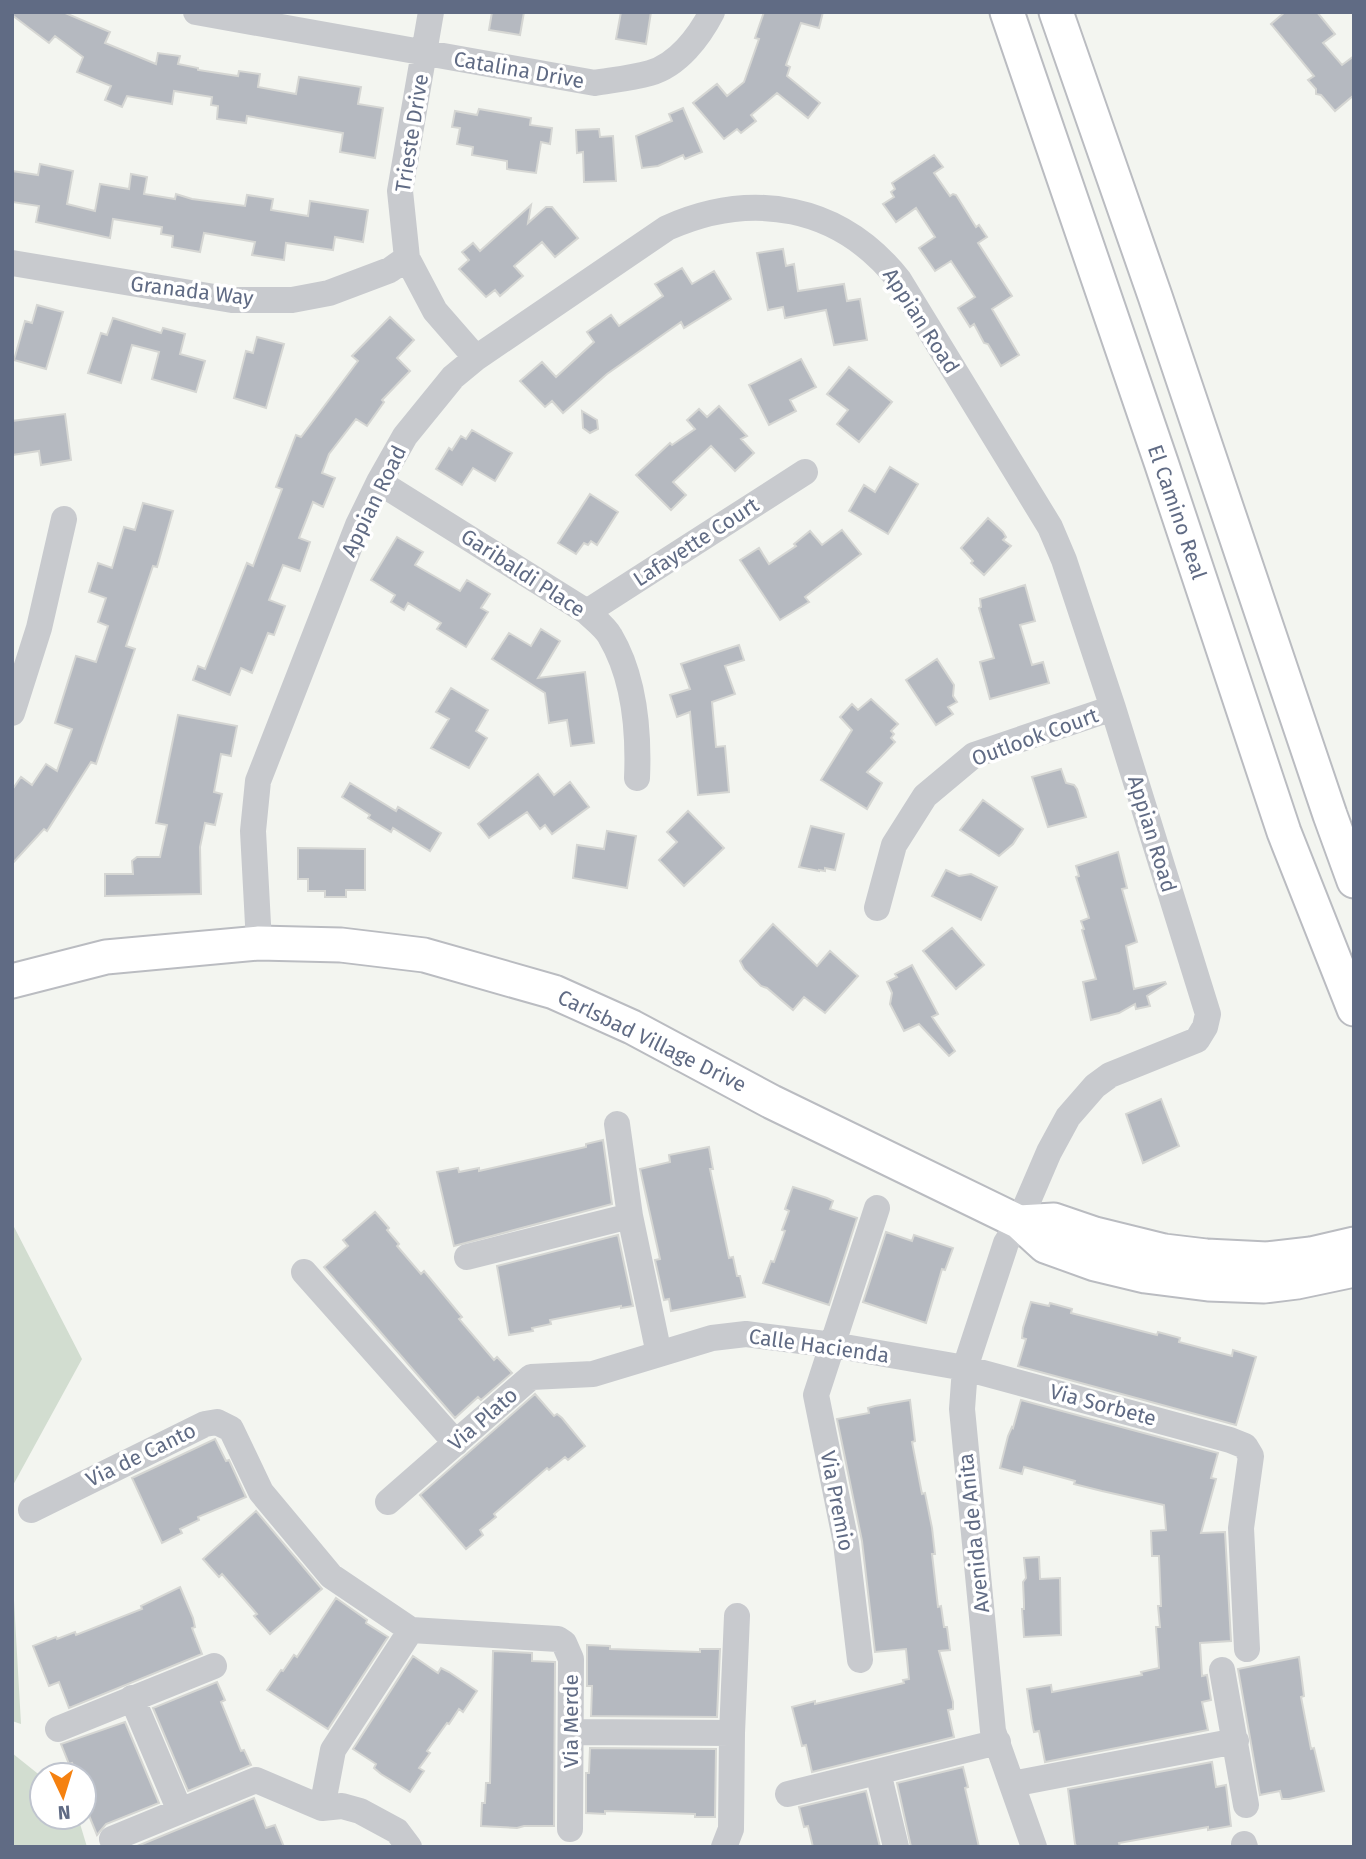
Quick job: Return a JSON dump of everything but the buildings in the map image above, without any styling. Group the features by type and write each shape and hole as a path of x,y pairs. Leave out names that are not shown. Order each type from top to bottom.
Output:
{"main road":[{"name":"El Camino Real","path":"1007,12 1284,832 1354,1009"},
{"path":"1056,12 1155,296 1329,815 1354,881"},
{"name":"Carlsbad Village Drive","path":"12,981 106,957 259,943 341,945 424,955 554,992 632,1027 772,1102 1019,1222 1045,1246 1096,1264 1145,1276 1208,1284 1264,1286 1297,1282 1354,1269"},
{"name":"Carlsbad Village Drive","path":"1019,1222 1054,1220 1164,1251 1206,1256 1267,1259 1311,1254 1354,1244"}],"street":[{"name":"Catalina Drive","path":"196,12 595,83 652,73 675,60 701,33 712,12"},
{"name":"Trieste Drive","path":"431,12 400,191 407,258 435,311 476,358"},
{"name":"Appian Road","path":"259,943 253,831 258,781 358,525 405,436 453,377 476,358 667,228 686,219 735,209 775,208 808,214 837,225 886,263 1050,527 1113,708 1207,1008 1207,1023 1197,1040 1119,1071 1095,1086 1068,1117 1057,1135 1019,1222"},
{"name":"Granada Way","path":"12,263 232,300 292,300 330,293 390,270 407,258"},
{"name":"Lafayette Court","path":"587,612 805,472"},
{"name":"Garibaldi Place","path":"379,482 587,612 609,634 628,677 638,740 637,778"},
{"path":"12,713 39,628 64,519"},
{"name":"Outlook Court","path":"877,908 894,845 925,796 974,755 1113,708"},
{"path":"617,1124 630,1216 659,1354"},
{"name":"Via Premio","path":"860,1660 846,1543 816,1395 877,1208"},
{"path":"467,1257 630,1216"},
{"name":"Avenida de Anita","path":"1019,1222 1006,1243 965,1368 962,1409 993,1731 1034,1847"},
{"path":"304,1272 456,1443"},
{"name":"Calle Hacienda","path":"593,1374 712,1338 746,1334 833,1345 965,1368"},
{"name":"Via Sorbete","path":"965,1368 1240,1443 1251,1456 1241,1528 1247,1649"},
{"name":"Via Plato","path":"388,1502 531,1377 593,1374"},
{"name":"Via de Canto","path":"31,1510 205,1424 217,1422 231,1429 261,1492 331,1576 411,1630"},
{"path":"724,1847 731,1829 737,1616"},
{"path":"322,1808 333,1749 411,1630"},
{"name":"Via Merde","path":"411,1630 558,1639 564,1643 571,1660 570,1829"},
{"path":"58,1729 214,1666"},
{"path":"1222,1670 1246,1805"},
{"path":"132,1698 180,1811"},
{"path":"571,1732 732,1732"},
{"path":"1012,1784 1236,1741"},
{"path":"788,1794 998,1742"},
{"path":"878,1772 897,1847"},
{"path":"112,1839 256,1780 322,1808 342,1806 360,1811 397,1831 409,1847"}],"shaded area":[{"path":"12,1223 82,1359 12,1487"},
{"path":"12,1573 13,1583 21,1724 12,1721"},
{"path":"12,1753 28,1766 28,1831 82,1831 87,1847 12,1847"}]}
